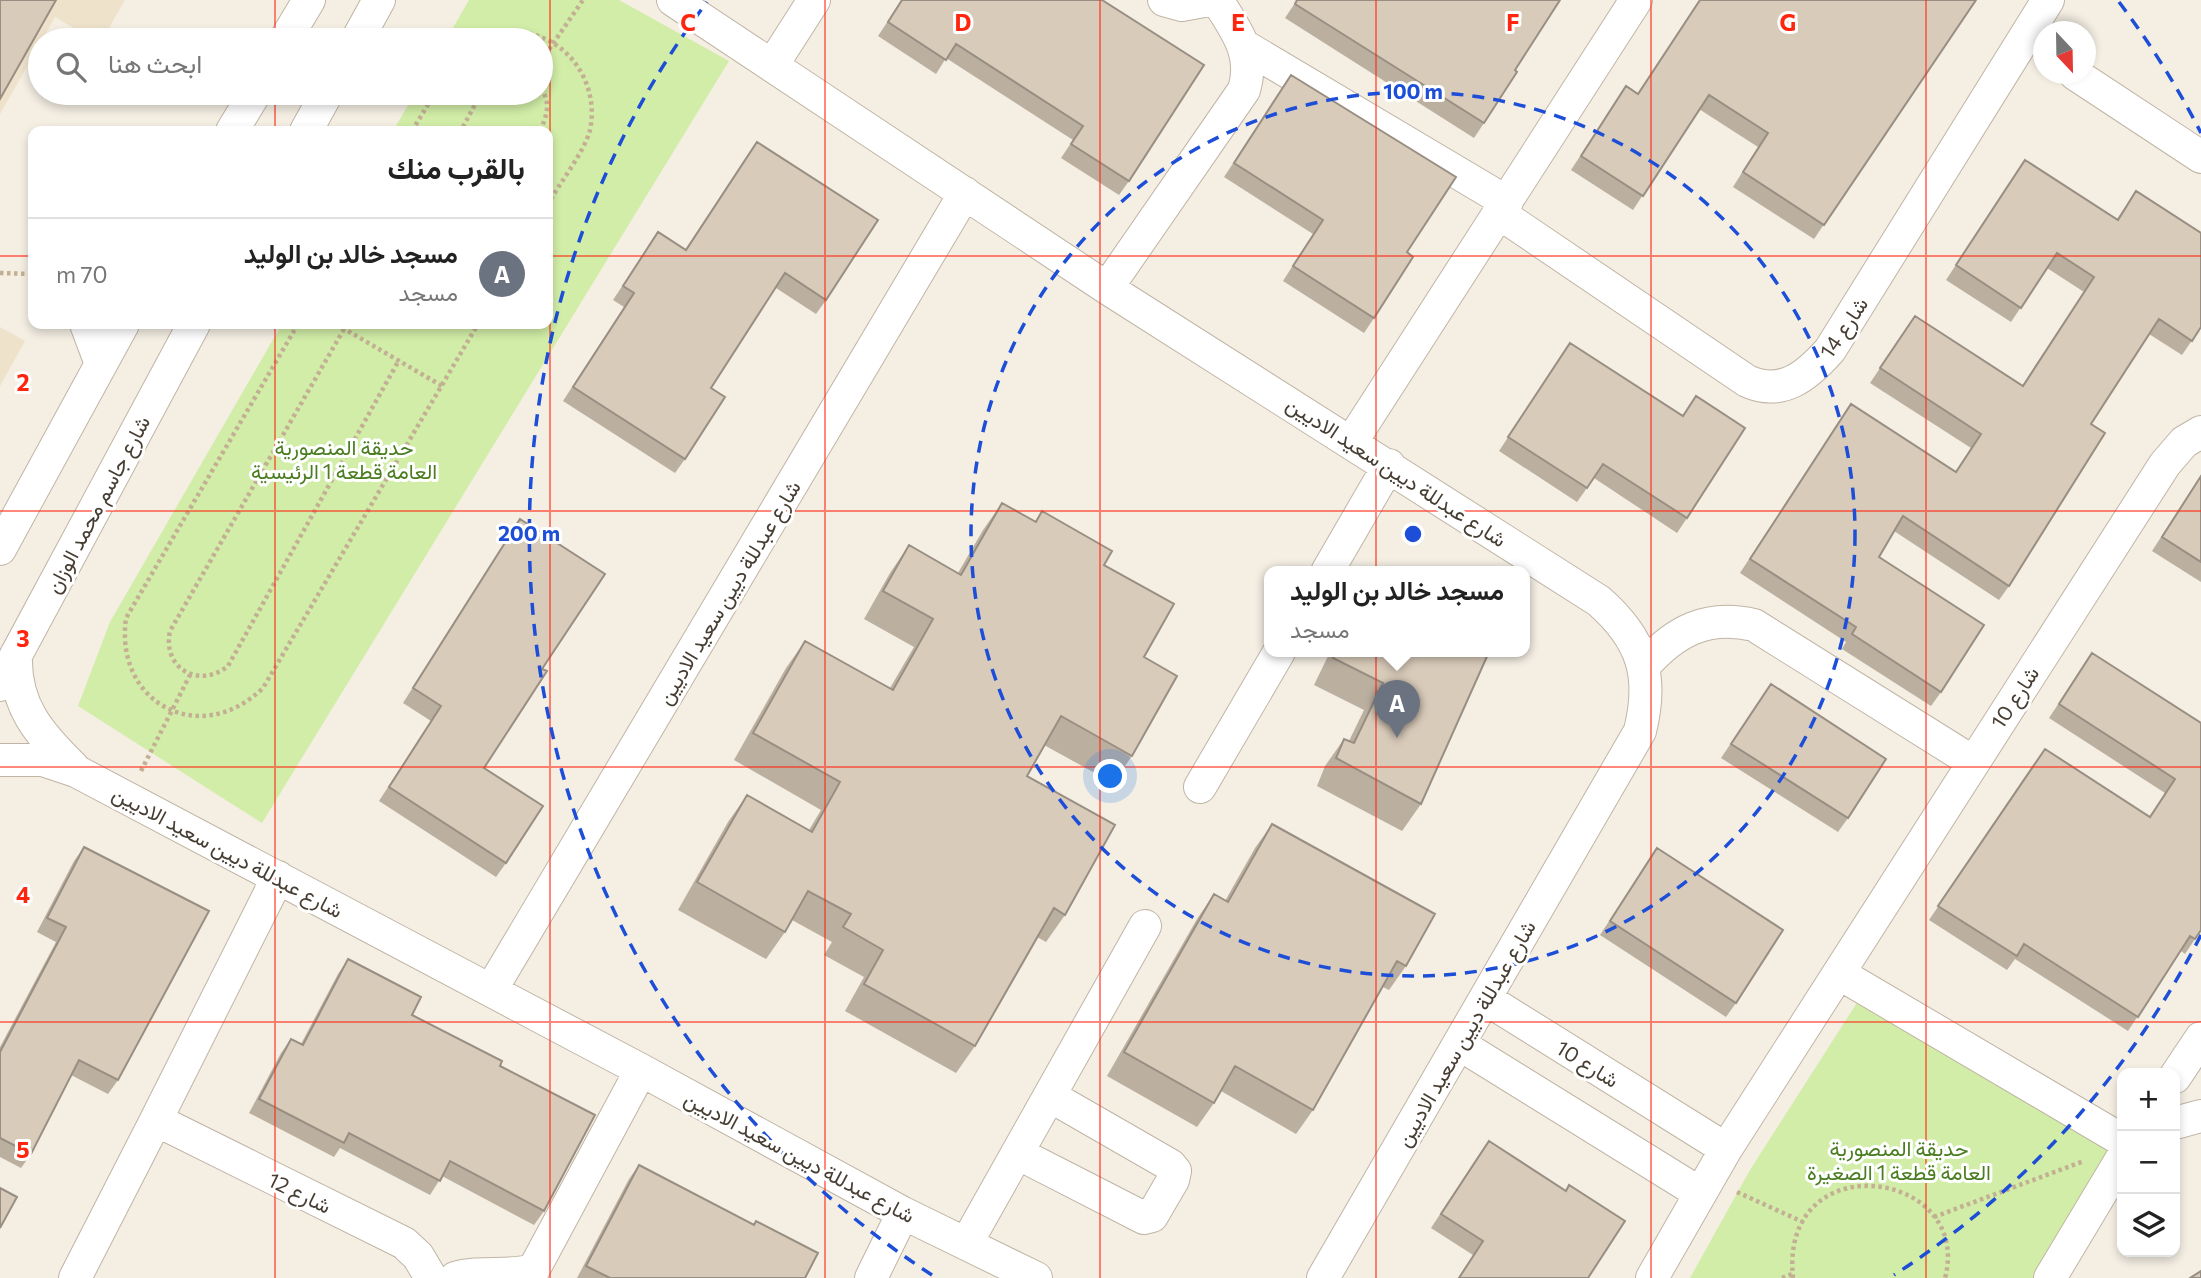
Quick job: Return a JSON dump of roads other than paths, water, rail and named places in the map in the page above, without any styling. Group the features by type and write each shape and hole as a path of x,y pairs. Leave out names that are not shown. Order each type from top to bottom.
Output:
{"street":[{"path":"292,28 309,0"},
{"path":"364,28 379,0"},
{"name":"شارع عبدللة ديين سعيد الاديين","path":"673,0 1107,288 1599,601 1627,632 1644,666 1647,694 1640,731 1322,1278"},
{"path":"773,64 814,0"},
{"path":"1164,0 1182,5 1209,0"},
{"path":"1107,288 1244,90 1249,69 1246,47 1217,0"},
{"path":"1352,442 1636,0"},
{"name":"شارع 14","path":"2042,21 2048,0"},
{"name":"شارع 14","path":"1246,47 1503,207 1747,381 1760,387 1780,387 1810,371 1830,350 2033,48"},
{"path":"2090,84 2201,157"},
{"path":"235,126 248,105"},
{"path":"309,126 320,105"},
{"name":"شارع عبدللة ديين سعيد الاديين","path":"491,990 965,193"},
{"path":"88,329 100,364"},
{"path":"0,548 120,329"},
{"name":"شارع جاسم محمد الوزان","path":"0,685 191,329"},
{"name":"شارع 10","path":"1652,1278 1726,1149 2165,464 2184,442 2201,432"},
{"path":"1330,566 1389,466"},
{"path":"1644,666 1666,643 1696,627 1720,620 1754,625 1973,762"},
{"name":"شارع عبدللة ديين سعيد الاديين","path":"16,654 18,692 30,718 44,738 76,771"},
{"path":"1200,788 1276,657"},
{"name":"شارع عبدللة ديين سعيد الاديين","path":"0,760 43,760 76,771 641,1070 904,1213 1036,1278"},
{"path":"75,1278 278,877"},
{"path":"966,1244 1145,926"},
{"path":"1840,974 2117,1137"},
{"name":"شارع 10","path":"1486,999 1726,1149"},
{"path":"2180,1070 2201,1038"},
{"path":"1459,1044 1703,1186"},
{"path":"455,1278 484,1273 520,1276 534,1269 641,1070"},
{"path":"1017,1153 1144,1218 1152,1216 1167,1191 1175,1175 1173,1167 1050,1096"},
{"path":"2180,1122 2201,1116"},
{"name":"شارع 12","path":"156,1120 404,1243 418,1255 432,1278"},
{"path":"2050,1278 2108,1158"},
{"path":"871,1278 904,1213"}],"place":[{"name":"مسجد خالد بن الوليد","path":"1397,738"}],"park label":[{"name":"حديقة المنصورية العامة قطعة 1 الرئيسية","path":"344,458"},
{"name":"حديقة المنصورية العامة قطعة 1 الصغيرة","path":"1899,1159"}]}
